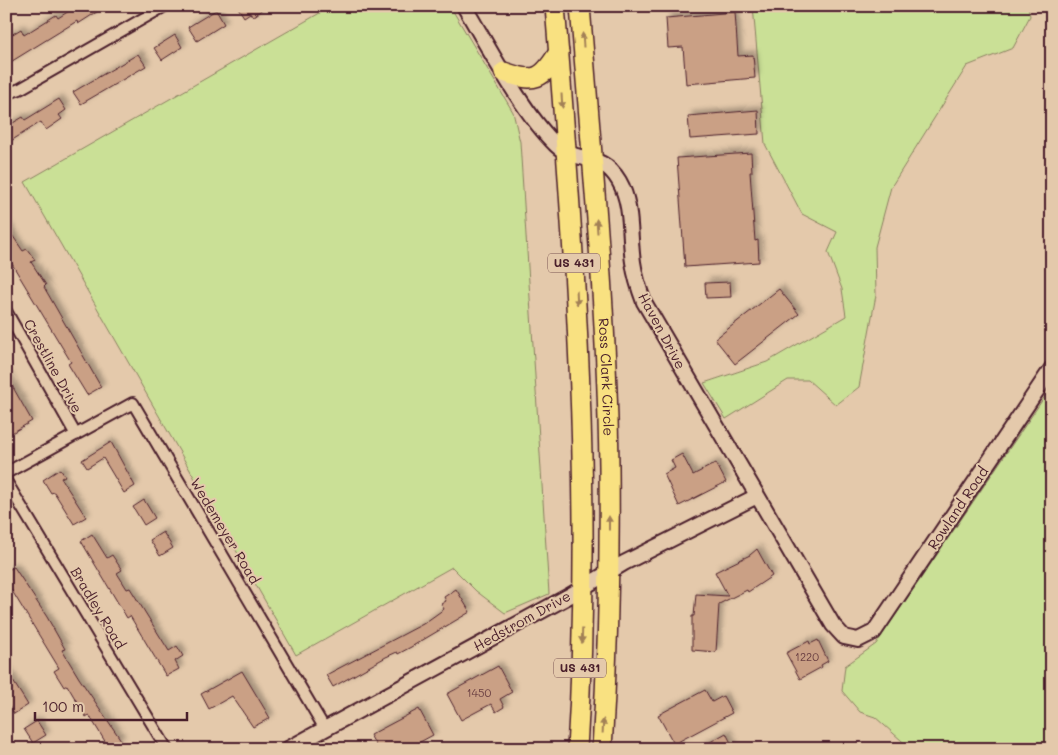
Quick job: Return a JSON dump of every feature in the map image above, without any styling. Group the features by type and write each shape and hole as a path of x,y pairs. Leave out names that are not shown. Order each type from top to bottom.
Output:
{"highway":[{"name":"Ross Clark Circle","path":"555,6 580,356 584,474 583,587 577,749"},
{"name":"Ross Clark Circle","path":"580,6 605,348 609,464 609,572 602,749"},
{"path":"504,72 524,79 538,78 547,71 559,52"}],"street":[{"path":"6,94 20,89 166,6"},
{"path":"464,6 504,72 539,124 566,154"},
{"name":"Haven Drive","path":"566,154 592,158 612,171 624,190 636,280 644,302 833,625 844,637 858,640"},
{"name":"Crestline Drive","path":"6,311 76,435"},
{"name":"Rowland Road","path":"858,640 874,632 1052,368"},
{"name":"Wedemeyer Road","path":"76,435 133,403 326,729"},
{"path":"6,473 76,435"},
{"name":"Bradley Road","path":"6,481 167,749"},
{"name":"Hedstrom Drive","path":"288,749 609,572 757,496"}],"green space":[{"path":"332,6 450,6 513,112 520,142 549,594 505,613 476,591 452,567 296,655 25,182"},
{"path":"753,6 1028,6 1030,16 1013,48 967,66 891,187 875,247 876,295 859,387 836,405 808,380 788,380 726,419 704,383 767,362 846,316 842,289 828,252 837,232 802,214 765,144"},
{"path":"1052,386 1052,749 911,749 875,717 860,712 842,691 845,666 876,644"}],"building":[{"path":"77,6 106,6 78,24 77,21 9,63 6,59 6,38 21,29 24,35 56,15 58,18"},
{"path":"237,6 260,6 261,11 253,17 250,13 244,17"},
{"path":"216,10 224,24 197,41 188,27"},
{"path":"735,12 738,56 753,55 755,78 686,84 683,47 668,48 666,18"},
{"path":"175,35 182,47 162,60 154,48"},
{"path":"138,54 146,66 81,104 73,92"},
{"path":"59,99 66,110 59,115 62,119 46,130 41,122 6,144 6,127 23,117 25,120"},
{"path":"758,110 759,134 690,139 688,116"},
{"path":"751,153 752,172 750,172 755,241 758,240 759,262 685,267 677,158"},
{"path":"6,226 23,251 27,249 35,260 31,262 46,285 44,287 101,387 87,395 68,364 71,362 6,254"},
{"path":"730,282 731,297 706,298 705,283"},
{"path":"779,289 799,314 735,364 715,339"},
{"path":"6,375 32,421 10,434 6,427 6,418 11,415 6,406"},
{"path":"111,442 135,486 124,493 103,458 87,468 82,460"},
{"path":"682,454 693,475 716,463 726,482 679,506 664,474 675,468 671,460"},
{"path":"60,469 65,476 61,478 86,517 74,524 54,492 51,493 43,480"},
{"path":"144,500 155,518 144,525 133,507"},
{"path":"163,532 173,548 160,556 150,540"},
{"path":"92,534 107,558 112,555 122,570 117,573 127,589 130,588 169,651 177,646 183,656 175,661 179,669 166,676 130,616 127,618 81,541"},
{"path":"757,549 772,576 748,592 747,590 719,604 716,652 692,650 692,616 694,616 696,594 728,596 715,572 750,555"},
{"path":"14,567 47,617 65,649 62,650 79,678 121,740 109,748 89,715 86,717 67,685 64,687 54,671 59,668 6,581 6,571"},
{"path":"456,589 470,612 411,647 398,654 397,652 386,657 333,687 326,675 423,624 444,609 441,604 446,601 444,597"},
{"path":"818,640 828,661 821,665 822,667 800,679 786,653 809,641 810,644"},
{"path":"498,666 512,692 500,699 504,707 496,712 491,704 461,720 447,694"},
{"path":"6,670 28,705 14,714 6,701"},
{"path":"242,671 270,718 253,727 232,696 209,709 201,694"},
{"path":"705,690 712,702 723,696 732,713 674,744 658,715"},
{"path":"419,709 433,735 407,749 378,749 370,735"},
{"path":"37,721 46,735 33,743 24,729"},
{"path":"726,733 734,749 698,749"}]}
